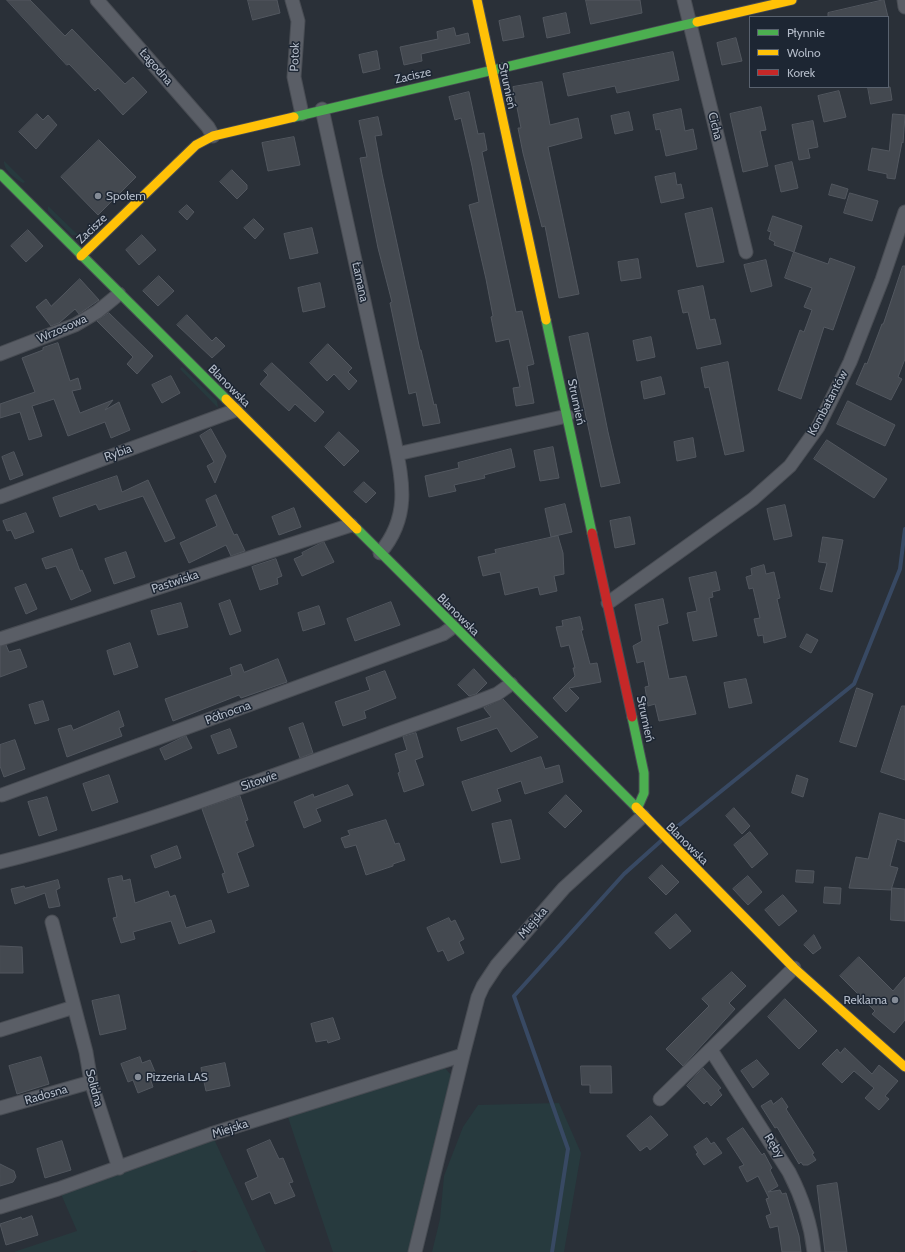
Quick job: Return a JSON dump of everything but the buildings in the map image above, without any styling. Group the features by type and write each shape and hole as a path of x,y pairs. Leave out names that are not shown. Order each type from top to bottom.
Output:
{"street":[{"name":"Łagodna","path":"97,0 208,127 213,136"},
{"name":"Potok","path":"292,0 298,21 294,77 302,114"},
{"name":"Strumień","path":"477,0 644,773 644,793 640,813"},
{"name":"Cicha","path":"684,0 746,252"},
{"name":"Zacisze","path":"81,256 196,145 213,136 792,0"},
{"path":"904,0 905,7"},
{"name":"Łamana","path":"322,110 397,454 402,486 402,508 394,532 380,553"},
{"name":"Blanowska","path":"0,174 794,968 834,1006 905,1067"},
{"name":"Kombatantów","path":"608,603 753,499 790,466 818,427 850,362 882,280 905,212"},
{"name":"Wrzosowa","path":"0,354 75,325 97,312 120,294"},
{"name":"Rybia","path":"0,497 236,410"},
{"path":"397,454 567,416"},
{"name":"Pastwiska","path":"0,639 351,525"},
{"name":"Północna","path":"2,795 443,634 453,627"},
{"name":"Sitowie","path":"0,862 81,840 147,819 307,764 497,694 511,684"},
{"name":"Miejska","path":"415,1252 462,1055 478,997 490,975 564,888 640,813"},
{"name":"Solidna","path":"52,922 86,1052 91,1082 119,1168"},
{"path":"660,1099 794,968"},
{"path":"0,1030 74,1007"},
{"name":"Ręby","path":"711,1050 789,1172 797,1188 812,1231 814,1252"},
{"name":"Miejska","path":"0,1207 119,1168 212,1134 462,1055"},
{"name":"Radosna","path":"0,1108 91,1082"}],"green space":[{"path":"4,161 25,182 23,183 10,174 4,164"},
{"path":"48,206 78,235 72,235 48,211"},
{"path":"182,367 217,401 218,408 180,369"},
{"path":"445,1068 451,1075 408,1252 333,1252 288,1117 401,1080"},
{"path":"559,1103 581,1153 564,1252 432,1252 440,1219 444,1176 463,1127 478,1105"},
{"path":"214,1139 266,1252 198,1252 195,1250 190,1252 14,1252 77,1231 61,1194"}],"waterway":[{"path":"668,834 854,684 900,569 905,529"},
{"path":"552,1252 568,1149 514,996 624,874 662,840"}],"traffic: fast":[{"path":"294,117 697,22"},
{"path":"0,174 226,399"},
{"path":"546,320 592,533"},
{"path":"357,529 636,807"},
{"path":"632,717 644,773 644,793 637,809"}],"traffic: slow":[{"path":"477,0 546,320"},
{"path":"697,22 792,0"},
{"path":"81,256 196,145 213,136 294,117"},
{"path":"226,399 357,529"},
{"path":"636,807 794,968 905,1067"}],"traffic: jam":[{"path":"592,533 632,717"}],"place":[{"name":"Społem","path":"98,196"},
{"name":"Reklama","path":"895,1000"},
{"name":"Pizzeria LAS","path":"138,1077"}]}
